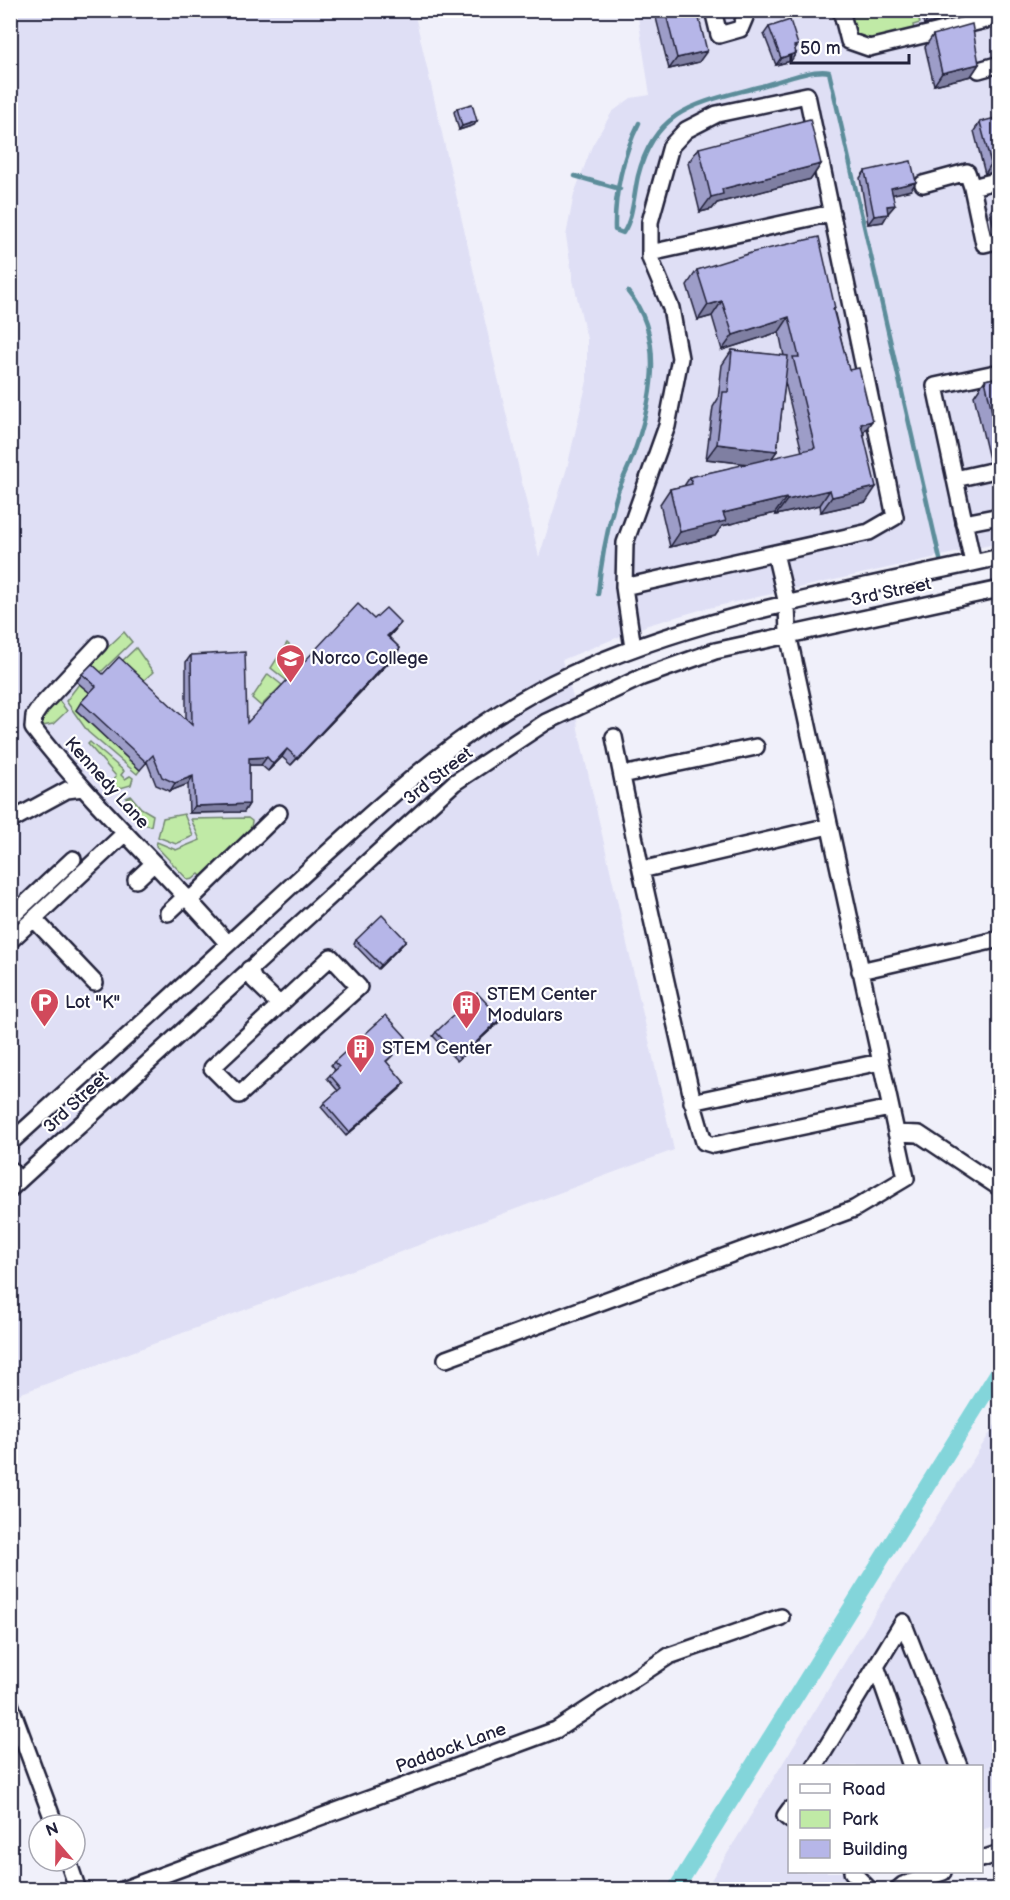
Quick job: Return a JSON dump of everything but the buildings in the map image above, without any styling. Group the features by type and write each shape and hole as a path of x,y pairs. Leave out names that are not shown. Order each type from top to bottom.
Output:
{"street":[{"path":"713,10 719,35 740,29 748,10"},
{"path":"841,10 846,34 855,45 869,48 985,15"},
{"path":"979,70 999,64"},
{"path":"624,587 869,532 896,517 807,95 717,114 686,130 671,146 650,222 650,253 671,308 680,358 667,426 626,543 624,587 633,648"},
{"path":"923,184 968,172 984,244 999,240"},
{"path":"972,187 999,180"},
{"path":"650,253 832,213"},
{"path":"973,563 935,386 999,372"},
{"path":"955,479 999,469"},
{"path":"964,523 999,516"},
{"path":"446,1359 854,1209 906,1178 829,826 789,634 788,604 775,554"},
{"name":"3rd Street","path":"10,1143 386,800 452,746 527,697 564,677 633,648 788,604 999,557"},
{"name":"3rd Street","path":"14,1180 454,783 546,723 642,676 715,651 999,589"},
{"name":"Kennedy Lane","path":"99,644 34,716 33,728 83,788 188,898 228,944"},
{"path":"614,737 641,870 704,1142 714,1145 890,1108"},
{"path":"622,776 756,747"},
{"path":"10,821 67,790 83,788"},
{"path":"168,913 188,898 279,813"},
{"path":"641,870 829,826"},
{"path":"10,941 125,833"},
{"path":"10,918 73,859"},
{"path":"136,880 154,863"},
{"path":"34,919 94,983"},
{"path":"860,971 999,939"},
{"path":"331,957 359,987 239,1095 212,1068 280,1005 331,957"},
{"path":"249,969 254,980 280,1005"},
{"path":"693,1102 880,1062"},
{"path":"896,1133 919,1134 999,1188"},
{"name":"Paddock Lane","path":"122,1890 556,1730 669,1656 780,1617"},
{"path":"816,1765 903,1622 958,1765"},
{"path":"876,1666 910,1765"},
{"path":"10,1704 51,1813"},
{"path":"983,1858 999,1852"},
{"path":"72,1873 78,1890"},
{"path":"853,1873 870,1890"},
{"path":"897,1890 903,1885 940,1873"}],"shaded area":[{"name":"Norco College","path":"11,11 414,11 539,557 567,468 587,381 587,339 573,280 566,236 574,194 592,146 612,112 631,98 650,95 637,11 999,11 999,543 700,610 648,625 562,660 576,707 578,729 674,1150 11,1397"},
{"path":"999,1419 999,1824 983,1830 983,1765 788,1765 788,1873 865,1873 854,1889 705,1890 878,1608"}],"green space":[{"path":"848,11 917,11 920,23 913,25 914,30 870,42 856,40"},
{"path":"124,632 132,642 100,673 90,664"},
{"path":"287,643 305,659 286,680 271,668"},
{"path":"136,648 153,672 142,682 121,662"},
{"path":"268,674 282,685 261,706 252,698"},
{"path":"79,684 91,694 76,710 140,770 137,774 88,732 66,701"},
{"path":"58,699 67,711 53,724 42,726 44,714"},
{"path":"90,742 124,771 121,775 125,779 130,776 133,778 131,785 110,791 107,788 116,776 88,744"},
{"path":"131,796 141,808 153,815 151,826 140,823 130,813 126,798"},
{"path":"184,814 193,836 176,844 158,837 163,818"},
{"path":"248,818 252,821 251,828 202,877 199,874 188,880 156,846 157,842 176,850 200,840 191,819"}],"waterway":[{"path":"639,123 628,148 618,189 615,230 623,233 631,213 638,176 646,153 668,122 682,112 717,98 804,74 829,72 940,559"},
{"path":"575,176 620,189"},
{"path":"598,594 611,517 645,417 652,373 648,330 640,310 628,292"},
{"path":"675,1890 1000,1369"}],"place":[{"name":"Norco College","path":"290,684"},
{"name":"Lot \"K\"","path":"44,1028"},
{"name":"STEM Center Modulars","path":"466,1030"},
{"name":"STEM Center","path":"361,1074"}]}
